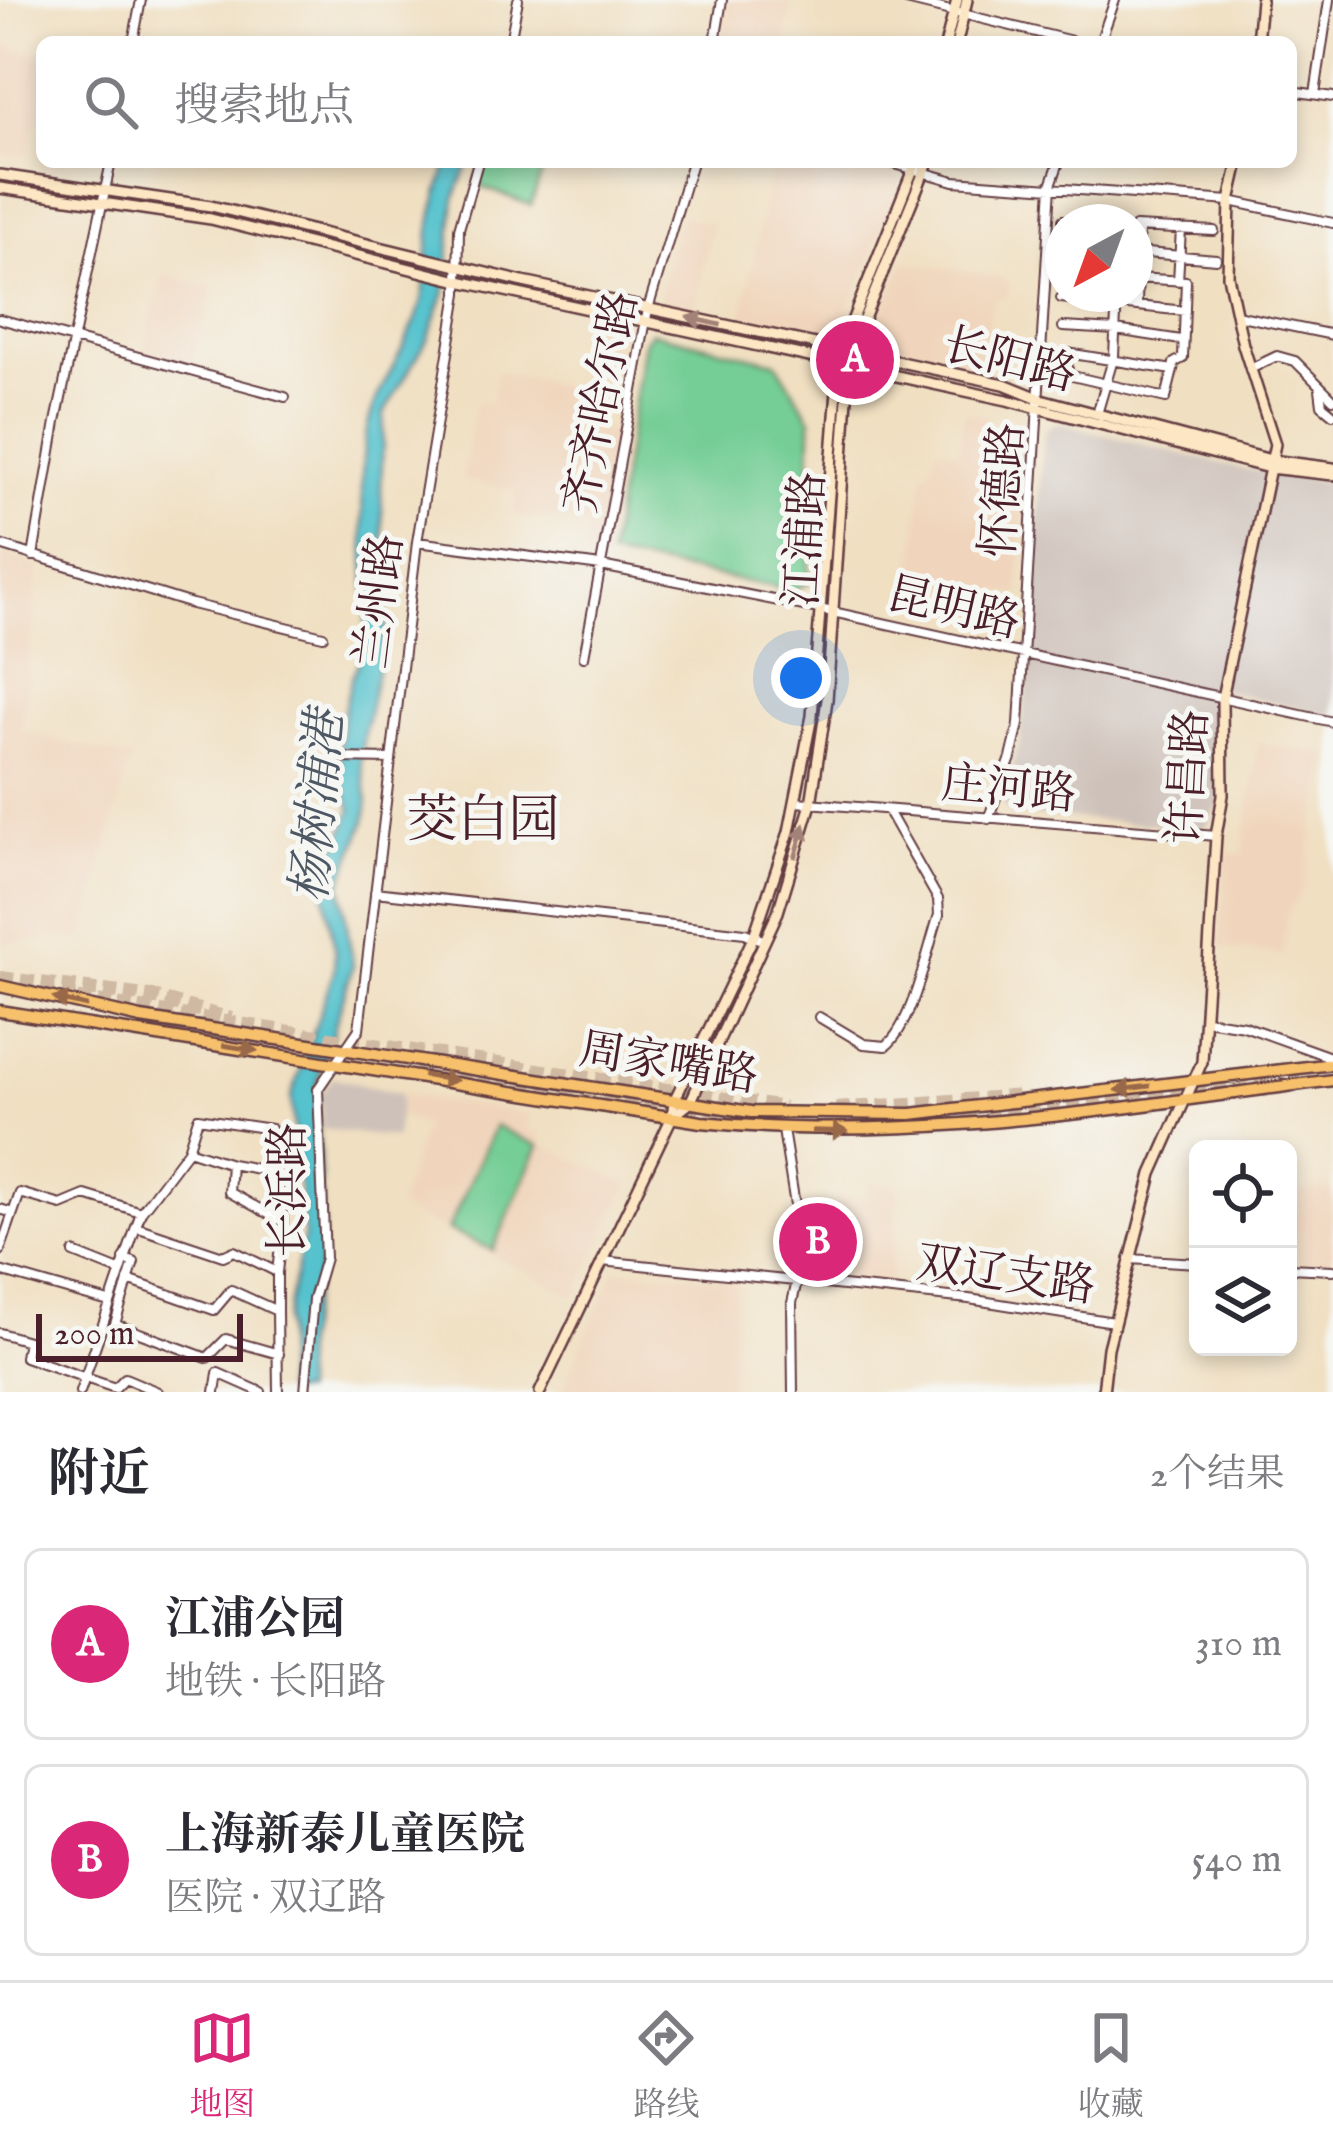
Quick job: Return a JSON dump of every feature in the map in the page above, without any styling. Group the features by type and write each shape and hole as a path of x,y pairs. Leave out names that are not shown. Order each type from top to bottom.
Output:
{"main road":[{"path":"958,8 967,0"},
{"path":"1258,36 1261,0"},
{"name":"江浦路","path":"671,1117 689,1103 759,939 796,802 812,716 845,352 921,168"},
{"name":"许昌路","path":"1103,1392 1114,1322 1152,1174 1196,1079 1207,1020 1216,836 1223,795 1222,698 1275,438 1250,369 1228,276 1230,200 1238,168"},
{"path":"0,175 105,196"},
{"path":"0,188 105,196"},
{"name":"长阳路","path":"105,196 211,206 647,309 1004,384 1041,405 1270,464 1333,471"},
{"name":"长阳路","path":"105,196 645,323 1007,400 1097,414 1270,464"},
{"name":"江浦路","path":"540,1392 671,1117 674,1101 789,880 811,803 827,700 843,366"},
{"name":"周家嘴路","path":"0,986 141,1018 781,1114 911,1114 1333,1061"},
{"name":"周家嘴路","path":"0,1011 671,1117 783,1130 916,1130 1333,1080"}],"street":[{"path":"134,36 141,0"},
{"path":"511,36 518,0"},
{"path":"716,36 722,0"},
{"path":"906,0 958,8 1055,36"},
{"path":"1102,36 1115,0"},
{"path":"1316,94 1329,0"},
{"path":"1297,92 1333,97"},
{"path":"33,556 110,168"},
{"name":"兰州路","path":"347,1048 359,1029 417,542 459,281 461,218 476,168"},
{"name":"齐齐哈尔路","path":"584,657 647,309 690,168"},
{"path":"923,168 954,181 1230,200 1333,223"},
{"name":"怀德路","path":"988,819 1015,745 1034,449 1041,405 1051,185 1057,168"},
{"path":"1153,228 1214,230"},
{"path":"1178,280 1181,229"},
{"path":"1153,254 1216,259"},
{"path":"1153,279 1186,281 1183,358 1174,363 1173,370 1166,398 1069,375 1067,353 1173,370"},
{"path":"1153,306 1186,311"},
{"path":"1097,414 1114,358 1117,312"},
{"path":"1235,315 1333,335"},
{"path":"0,319 285,397"},
{"path":"1063,327 1181,340"},
{"path":"1250,369 1277,356 1295,361 1333,399"},
{"path":"1320,388 1322,405 1333,414"},
{"name":"昆明路","path":"417,542 601,566 1333,722"},
{"path":"0,545 192,604 322,636"},
{"path":"337,758 391,759"},
{"name":"庄河路","path":"796,802 1216,836"},
{"path":"819,1017 864,1044 886,1046 898,1036 908,1009 939,915 938,899 888,810"},
{"path":"375,892 759,939"},
{"path":"1207,1020 1244,1026 1333,1061"},
{"path":"329,1063 347,1048"},
{"name":"长浜路","path":"304,1392 313,1299 325,1258 319,1089 329,1063"},
{"path":"80,1392 141,1212 188,1150 198,1118 271,1129 284,1222 277,1272 278,1392"},
{"path":"783,1130 803,1255 791,1324 793,1392"},
{"path":"188,1150 274,1172"},
{"path":"231,1164 229,1192 284,1222"},
{"path":"0,1251 20,1192 61,1205 85,1195 141,1212"},
{"path":"0,1209 13,1213"},
{"path":"136,1227 223,1256 234,1251 277,1272"},
{"path":"74,1253 119,1271"},
{"path":"124,1259 134,1262 115,1324 207,1358 226,1339 279,1354"},
{"path":"1130,1259 1189,1262"},
{"name":"双辽支路","path":"602,1261 969,1299 1114,1322"},
{"path":"1297,1268 1333,1270"},
{"path":"0,1271 109,1302"},
{"path":"128,1280 214,1310 231,1290 277,1312"},
{"path":"0,1333 28,1341 26,1358 115,1388 124,1378 158,1392"},
{"path":"214,1392 218,1373 261,1392"}],"shaded area":[{"path":"727,0 791,0 785,36 721,36"},
{"path":"0,44 36,53 36,124 26,157 0,153"},
{"path":"771,168 894,169 901,188 839,330 823,341 741,323"},
{"path":"680,216 712,224 695,311 661,303 659,298"},
{"path":"904,262 1000,277 1010,284 1008,296 991,305 981,375 879,353 871,345 869,336"},
{"path":"163,274 213,288 191,369 142,356"},
{"path":"498,371 573,389 566,421 620,434 600,558 583,555 587,524 515,515 516,490 462,480 476,401 490,404"},
{"path":"965,412 989,417 985,439 1028,449 1019,594 912,584 923,471 930,471 937,448 958,451"},
{"path":"1056,423 1240,468 1333,483 1333,716 1217,689 1221,778 1219,803 1206,828 1012,814 1002,803 1020,740 1027,692 1043,443 1045,431"},
{"path":"0,552 39,565 22,731 131,759 82,937 0,943"},
{"path":"1258,742 1328,756 1303,889 1287,915 1283,955 1219,947 1227,853 1242,854"},
{"path":"333,1077 401,1094 396,1138 323,1129 321,1094"},
{"path":"401,1094 530,1114 526,1130 541,1135 540,1143 629,1184 575,1297 398,1207 424,1126 399,1115"},
{"path":"869,1182 898,1187 890,1284 813,1270 802,1219 834,1220 837,1197 867,1199"},
{"path":"1297,1190 1333,1191 1333,1265 1297,1263"},
{"path":"614,1270 737,1279 729,1392 561,1392"}],"green space":[{"path":"482,168 543,168 531,205 476,185"},
{"path":"651,332 776,362 811,419 809,583 791,590 609,556 644,341"},
{"path":"495,1126 539,1146 493,1250 448,1230"}],"water":[{"name":"杨树浦港","path":"446,168 467,168 455,198 445,292 428,338 384,413 381,487 387,623 363,739 365,822 341,883 353,966 317,1084 323,1228 303,1343 302,1392 284,1392 285,1320 304,1234 291,1098 334,971 323,883 352,809 340,747 346,699 365,641 365,440 374,406 418,314 432,216"}],"tunnel":[{"path":"0,978 153,997 231,1019"},
{"path":"77,999 784,1108"},
{"path":"415,1072 761,1122"},
{"path":"963,1119 1269,1083"},
{"path":"836,1109 1023,1096"}],"place":[{"name":"江浦公园","path":"855,360"},
{"name":"上海新泰儿童医院","path":"818,1242"}],"district":[{"name":"茭白园","path":"483,818"}]}
